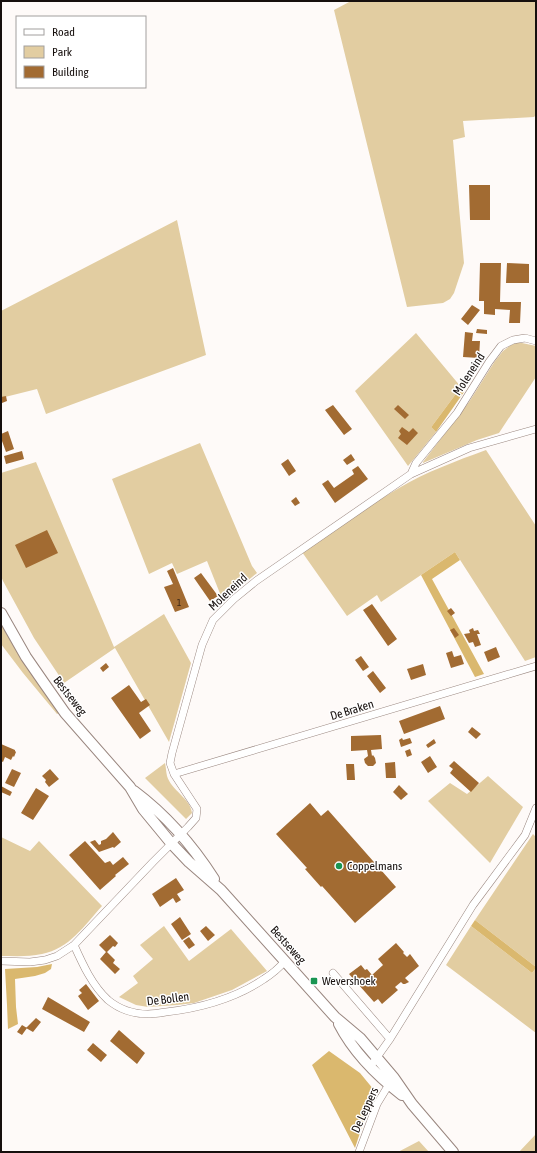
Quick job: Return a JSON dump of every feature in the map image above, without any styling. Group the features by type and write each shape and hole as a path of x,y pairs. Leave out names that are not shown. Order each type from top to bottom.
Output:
{"main road":[{"name":"Bestseweg","path":"1,613 26,657 56,701 130,787 150,803 180,834 197,854 221,890"},
{"name":"Bestseweg","path":"130,787 143,809 171,843 189,862 221,890 335,1017 360,1038 377,1057 391,1081 453,1152"},
{"name":"Bestseweg","path":"335,1017 352,1046 370,1067 391,1081"}],"street":[{"name":"Moleneind","path":"411,474 416,463 457,413 489,362 501,346 513,340 526,338 536,341"},
{"name":"Moleneind","path":"171,843 196,818 197,809 174,774 170,763 202,645 213,620 234,599 256,581 411,474 469,448 536,429"},
{"name":"De Braken","path":"174,774 536,666"},
{"path":"370,1067 390,1039 473,905 525,835 536,808"},
{"path":"1,961 30,962 45,960 57,956 74,945 171,843"},
{"name":"De Bollen","path":"74,945 89,976 98,989 109,1000 121,1008 149,1014 192,1007 228,997 265,979 285,961"},
{"path":"333,973 390,1039"},
{"name":"De Leppers","path":"359,1152 377,1104 391,1081"}],"green space":[{"path":"351,1 536,1 536,115 534,117 463,121 465,137 453,140 464,263 454,293 450,299 443,303 407,307 334,10"},
{"path":"177,220 206,355 46,414 37,389 1,398 1,311"},
{"path":"416,333 461,387 432,426 436,432 408,466 355,391"},
{"path":"516,343 536,346 536,377 499,433 477,440 423,463 469,402 495,361 503,351"},
{"path":"200,443 252,566 257,573 223,601 207,561 177,574 172,563 149,574 112,479"},
{"path":"486,450 536,526 536,657 525,661 455,552 381,602 377,595 347,616 302,552 362,511 409,482 441,467"},
{"path":"36,462 114,647 164,614 191,663 169,742 115,648 64,683 34,638 3,581 1,576 1,473"},
{"path":"1,623 35,679 61,712 57,714 1,644"},
{"path":"165,763 169,781 191,808 192,813 186,819 145,778"},
{"path":"488,776 523,807 490,863 428,801 450,783 467,794"},
{"path":"533,834 536,837 536,967 475,920"},
{"path":"1,837 30,851 39,841 102,906 76,935 68,942 52,951 37,955 1,956"},
{"path":"164,926 189,961 231,929 267,971 232,990 194,1003 148,1007 136,1005 119,997 138,983 133,976 153,959 140,945"},
{"path":"471,926 532,973 536,968 536,1033 446,965"},
{"path":"536,1134 536,1152 519,1152"},
{"path":"419,1141 429,1152 398,1152"}],"shaded area":[{"path":"461,387 464,392 436,432 432,426"},
{"path":"455,552 460,560 432,579 484,674 475,677 421,575"},
{"path":"475,920 536,967 532,973 471,926"},
{"path":"52,964 51,969 45,973 15,979 18,1024 8,1029 5,969 37,967"},
{"path":"329,1051 360,1073 374,1090 355,1148 312,1065"}],"building":[{"path":"469,185 490,185 490,220 470,220"},
{"path":"480,263 501,263 500,302 521,302 520,323 509,323 510,310 495,309 495,315 484,314 484,301 479,301"},
{"path":"507,263 529,264 529,283 506,283"},
{"path":"472,305 480,310 468,325 461,319"},
{"path":"477,329 487,330 487,334 476,333"},
{"path":"465,332 473,333 472,341 480,341 479,358 463,357"},
{"path":"6,396 7,401 2,403 1,397"},
{"path":"333,405 352,429 344,435 325,410"},
{"path":"398,405 409,415 405,419 394,409"},
{"path":"402,427 409,432 413,428 418,433 407,445 398,438 401,434 399,431"},
{"path":"8,431 14,449 6,452 2,441 1,442 1,434"},
{"path":"22,451 24,459 6,464 4,456"},
{"path":"351,454 355,460 347,465 343,460"},
{"path":"288,459 296,471 289,476 281,464"},
{"path":"358,466 368,479 335,503 322,484 328,480 334,488 354,474 352,470"},
{"path":"296,497 300,503 295,506 291,501"},
{"path":"47,530 58,553 26,568 15,545"},
{"path":"173,568 189,607 175,612 164,587 173,584 167,571"},
{"path":"201,573 218,596 210,601 194,578"},
{"path":"372,604 397,639 388,646 363,610"},
{"path":"451,608 455,613 451,616 447,611"},
{"path":"454,628 459,635 455,638 450,630"},
{"path":"473,628 474,631 478,630 480,634 477,634 481,645 475,647 473,642 469,643 464,634 470,633 469,630"},
{"path":"496,647 500,657 488,662 484,652"},
{"path":"452,651 454,657 461,655 464,664 451,668 446,653"},
{"path":"361,656 369,667 363,671 355,660"},
{"path":"106,663 109,667 103,672 100,668"},
{"path":"423,664 426,675 411,680 407,669"},
{"path":"373,671 386,688 380,693 367,676"},
{"path":"129,685 141,702 146,699 150,705 139,713 151,731 140,739 111,698"},
{"path":"440,706 445,719 404,734 399,721"},
{"path":"472,727 481,734 476,739 468,732"},
{"path":"381,735 382,749 371,750 372,756 373,755 375,758 376,763 373,766 368,766 365,763 364,759 368,756 367,750 351,751 351,736"},
{"path":"402,738 403,740 410,738 412,743 401,747 399,740"},
{"path":"434,739 436,743 428,748 426,745"},
{"path":"1,744 15,750 16,752 14,757 13,756 11,760 5,757 3,762 1,761"},
{"path":"410,749 412,755 407,757 405,751"},
{"path":"430,756 437,767 428,773 421,762"},
{"path":"454,761 479,783 471,792 450,773 453,769 449,766"},
{"path":"395,762 396,778 386,778 385,763"},
{"path":"346,764 354,764 355,780 347,780"},
{"path":"12,769 21,773 14,787 5,783"},
{"path":"50,769 59,779 49,787 45,782 46,780 42,776"},
{"path":"399,785 408,794 401,800 393,792"},
{"path":"1,786 12,792 10,796 1,792"},
{"path":"36,788 49,796 33,820 21,813"},
{"path":"310,803 321,816 328,810 396,887 355,923 305,869 307,868 276,834"},
{"path":"113,832 121,842 114,848 113,847 99,852 90,842 95,840 99,845 101,844 101,841 106,839"},
{"path":"85,841 105,863 110,861 113,865 123,857 129,864 100,890 69,855"},
{"path":"176,878 184,890 177,894 181,900 176,903 173,898 160,907 152,894"},
{"path":"180,917 191,934 182,940 171,924"},
{"path":"206,926 215,935 208,941 200,931"},
{"path":"110,935 118,943 107,952 115,960 113,963 120,969 115,974 100,959 106,952 99,945"},
{"path":"189,937 195,945 189,949 183,941"},
{"path":"396,943 407,957 410,954 419,966 405,978 409,982 403,984 401,982 395,987 398,990 382,1004 378,999 374,1002 349,974 361,965 372,975 383,965 378,959"},
{"path":"86,984 99,1001 88,1010 78,996 82,993 79,990"},
{"path":"48,997 90,1022 84,1032 42,1009"},
{"path":"36,1018 41,1022 33,1032 26,1028"},
{"path":"22,1025 27,1028 22,1035 17,1032"},
{"path":"119,1030 145,1053 137,1064 110,1041"},
{"path":"93,1043 107,1055 101,1062 87,1050"}],"place":[{"name":"Coppelmans","path":"339,866"},
{"name":"Wevershoek","path":"314,981"}]}
